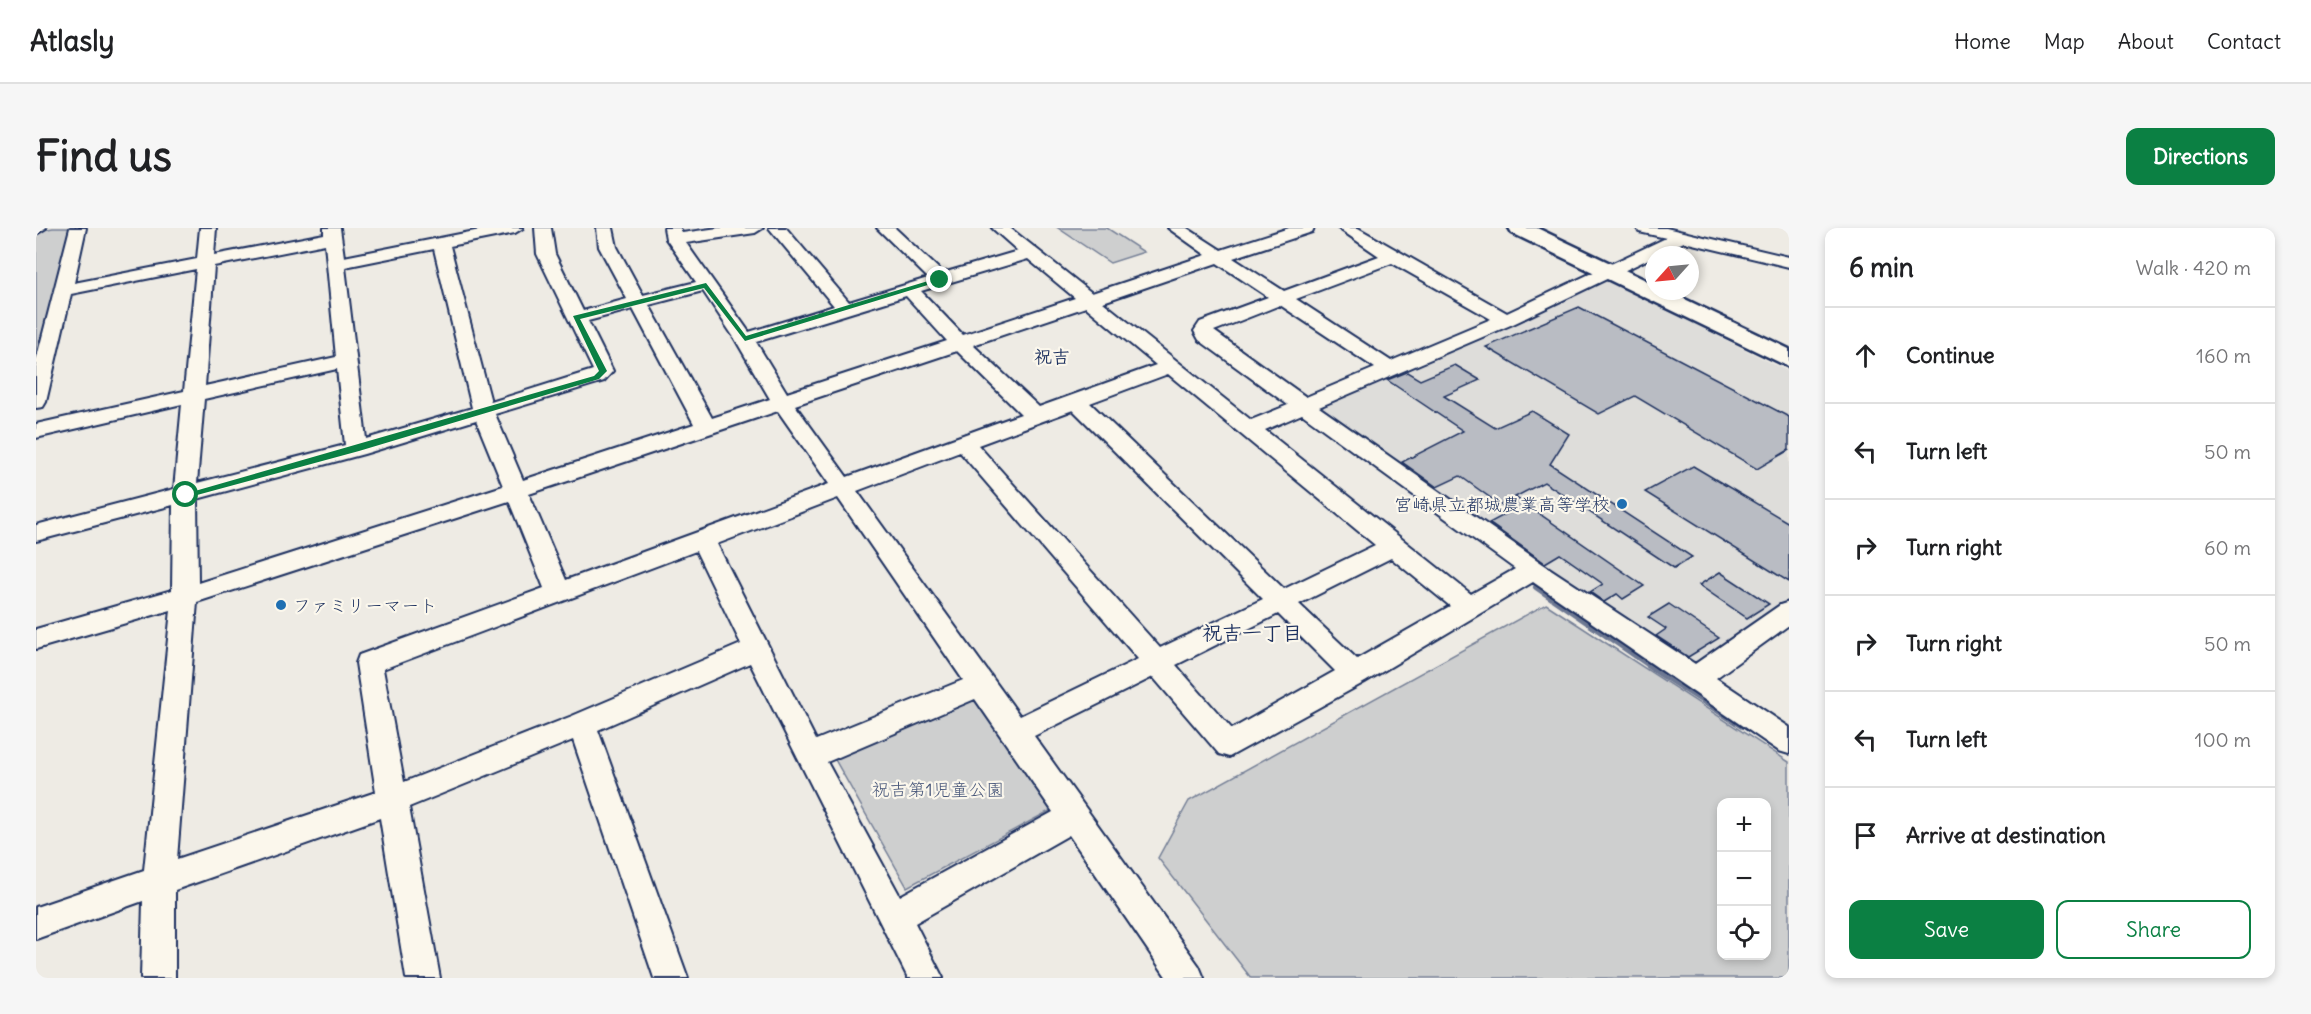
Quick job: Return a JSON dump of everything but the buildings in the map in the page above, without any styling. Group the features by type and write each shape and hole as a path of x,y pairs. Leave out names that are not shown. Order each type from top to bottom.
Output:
{"highway":[{"path":"1520,228 1787,356"}],"street":[{"path":"36,402 40,373 64,290 78,228"},
{"path":"158,978 159,880 185,596 186,495 192,396 208,228"},
{"path":"336,264 515,228"},
{"path":"36,533 356,449 597,377 603,371 546,254 543,228"},
{"path":"605,228 608,247 640,302 706,427"},
{"path":"755,228 673,233 706,285 745,339 782,401 1187,978"},
{"path":"777,228 845,308"},
{"path":"885,228 940,280"},
{"path":"1000,228 1033,252 1392,547 1470,608"},
{"path":"1176,228 1389,369"},
{"path":"36,639 185,596 517,490 1306,228"},
{"path":"1346,228 1506,320"},
{"path":"1652,229 1789,262"},
{"path":"64,290 206,262 332,233 356,449"},
{"path":"1249,429 1506,320 1610,273 1682,237"},
{"path":"441,243 483,411 558,591"},
{"path":"745,339 1033,252"},
{"path":"1393,257 1207,326 1204,331 1206,336 1302,407 1534,570 1789,742"},
{"path":"576,318 706,285"},
{"path":"909,289 959,342 1036,416"},
{"path":"36,431 345,361"},
{"path":"423,978 369,663 558,591 703,540 843,486 1171,366"},
{"path":"1076,401 1355,674"},
{"path":"964,443 1229,745 1534,570"},
{"path":"703,540 809,756 926,978"},
{"path":"1013,733 1392,547"},
{"path":"1694,679 1789,612"},
{"path":"36,923 392,800 582,724 756,649"},
{"path":"809,756 980,686"},
{"path":"582,724 671,978"},
{"path":"893,918 1072,817"}],"shaded area":[{"name":"宮崎県立都城農業高等学校","path":"1608,280 1789,372 1789,598 1688,668 1321,411 1320,406"}],"green space":[{"path":"72,228 36,366 36,231"},
{"path":"1058,228 1107,228 1144,252 1110,263"},
{"path":"1546,604 1789,762 1789,978 1251,978 1158,858 1189,801"},
{"name":"祝吉第1児童公園","path":"979,693 1055,808 907,887 833,756"}],"waterway":[{"path":"1536,587 1652,667"},
{"path":"1650,666 1742,725"}],"place":[{"name":"宮崎県立都城農業高等学校","path":"1622,504"},
{"name":"ファミリーマート","path":"281,605"}],"district":[{"name":"祝吉","path":"1052,356"},
{"name":"祝吉一丁目","path":"1252,632"}],"route":[{"path":"186,495 356,449 597,377 603,371 576,318 706,285 745,339 940,280"}]}
